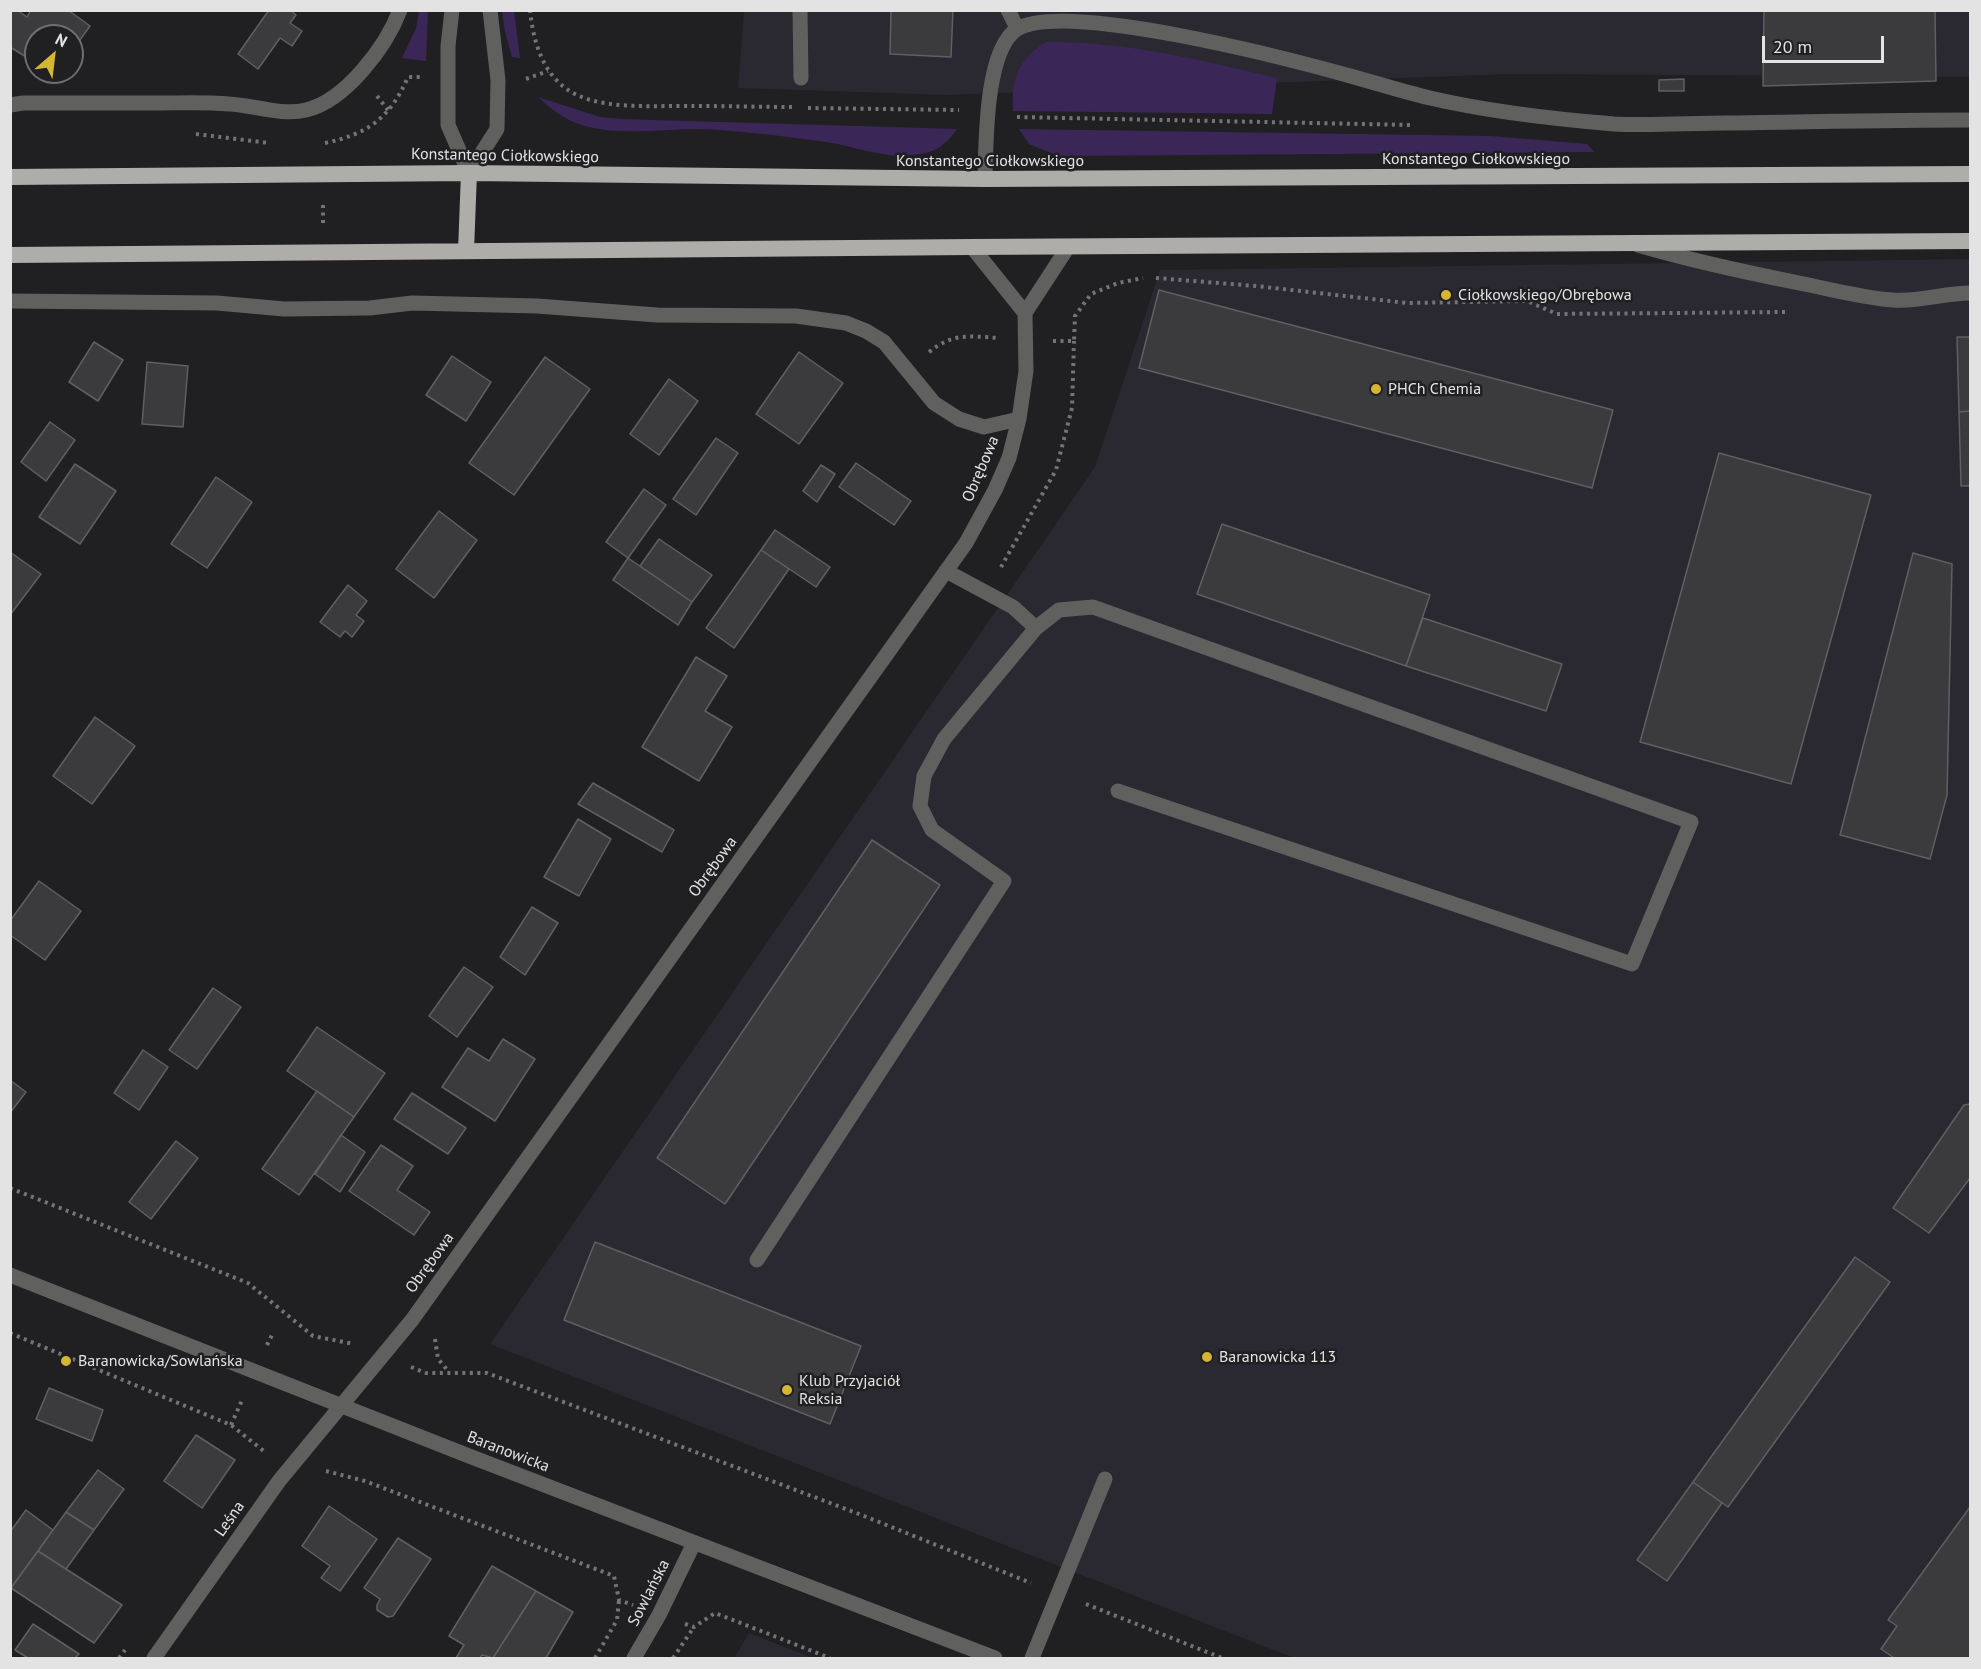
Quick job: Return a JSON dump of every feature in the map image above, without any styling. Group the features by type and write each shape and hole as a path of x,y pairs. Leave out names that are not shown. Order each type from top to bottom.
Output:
{"highway":[{"name":"Konstantego Ciołkowskiego","path":"10,177 469,173 985,179 1971,174"},
{"path":"466,250 469,173"},
{"path":"10,255 972,246 1971,241"}],"street":[{"path":"10,105 24,103 229,104 304,111 325,103 359,74 381,48 400,10"},
{"path":"452,10 448,125 469,173"},
{"path":"469,173 497,129 498,80 490,10"},
{"path":"800,10 801,78"},
{"path":"1008,10 1017,28"},
{"path":"985,179 988,117 996,62 1003,42 1017,28 1040,20 1077,20 1208,38 1428,98 1487,110 1533,116 1617,124 1971,120"},
{"path":"1632,243 1693,262 1861,296 1894,300 1922,300 1951,293 1971,293"},
{"path":"972,246 1025,313 1068,247"},
{"path":"10,301 217,303 284,309 370,308 423,304 537,306 657,315 796,316 846,323 884,342 934,403 959,419 984,427 1019,419"},
{"name":"Obrębowa","path":"341,1406 412,1320 966,543 995,490 1009,458 1019,419 1026,371 1025,313"},
{"path":"946,571 1013,607 1036,628"},
{"path":"757,1260 1004,881 932,830 920,806 924,776 944,739 1036,628 1059,610 1093,607 1691,822 1632,964 1118,791"},
{"name":"Baranowicka","path":"10,1275 341,1406 995,1659"},
{"name":"Leśna","path":"154,1659 289,1469 341,1406"},
{"path":"1032,1659 1105,1479"},
{"name":"Sowlańska","path":"634,1659 659,1615 694,1543"}],"path":[{"path":"530,10 532,35 548,71 565,88 585,98 604,103 959,110 988,117 1419,125"},
{"path":"324,143 369,129 400,95 408,77 448,79"},
{"path":"188,134 270,143"},
{"path":"986,592 1056,470 1072,408 1075,316 1091,294 1118,283 1146,277 1256,286 1407,303 1527,301 1557,314 1796,312"},
{"path":"912,375 928,352 943,341 965,336 1074,341"},
{"path":"10,1188 248,1283 313,1336 357,1345 426,1374 487,1373 859,1514 1222,1659"},
{"path":"10,1333 231,1425 305,1482 327,1470 365,1481 614,1576 619,1600 617,1620 595,1659"},
{"path":"259,1462 266,1452"},
{"path":"619,1600 694,1628"},
{"path":"673,1659 694,1628 715,1613 830,1659"},
{"path":"119,1659 126,1649"}],"shaded area":[{"path":"419,11 428,11 426,61 402,58 416,28"},
{"path":"502,11 514,11 520,58 512,57"},
{"path":"744,11 1970,11 1970,77 1511,74 947,95 738,88"},
{"path":"1046,42 1133,48 1191,58 1277,78 1272,114 1013,111 1013,90 1018,71 1029,56"},
{"path":"538,97 600,117 621,119 957,129 943,145 933,151 901,156 826,142 721,130 604,130 581,125 568,119"},
{"path":"1019,129 1491,136 1587,144 1594,152 1058,156 1029,144"},
{"path":"1970,259 1970,1658 1294,1658 490,1344 1095,467 1160,270"},
{"path":"749,1633 813,1658 734,1658"}],"building":[{"path":"10,10 17,10 27,17 31,10 68,10 90,26 84,34 84,24 24,24 24,56 10,47"},
{"path":"269,10 290,10 296,15 290,23 302,31 292,46 280,38 258,69 238,54"},
{"path":"891,10 953,10 951,57 890,54"},
{"path":"1764,10 1935,10 1936,81 1763,86"},
{"path":"1684,79 1684,91 1659,91 1659,80"},
{"name":"PHCh Chemia","path":"1159,290 1613,410 1592,488 1139,368"},
{"path":"1957,337 1970,337 1970,411 1959,412"},
{"path":"94,342 123,360 98,401 69,382"},
{"path":"799,352 843,383 799,444 756,414"},
{"path":"452,356 491,382 466,421 426,395"},
{"path":"545,357 590,389 514,495 469,463"},
{"path":"147,362 188,366 183,427 142,424"},
{"path":"669,379 698,401 659,455 630,434"},
{"path":"1970,411 1970,486 1961,486 1959,412"},
{"path":"50,422 75,440 46,481 21,462"},
{"path":"716,438 738,453 696,515 673,499"},
{"path":"1719,453 1871,495 1791,784 1640,742"},
{"path":"856,463 911,501 894,525 839,487"},
{"path":"75,464 116,491 80,544 39,517"},
{"path":"821,465 835,474 817,502 803,491"},
{"path":"216,477 252,502 207,568 171,544"},
{"path":"644,489 666,505 628,558 606,542"},
{"path":"439,511 477,540 434,598 396,569"},
{"path":"1222,524 1430,595 1406,666 1197,594"},
{"path":"775,530 830,567 816,587 761,550"},
{"path":"659,539 712,575 692,602 640,566"},
{"path":"761,550 789,569 734,648 706,628"},
{"path":"10,552 41,574 10,615"},
{"path":"1913,553 1952,564 1947,795 1930,859 1840,835"},
{"path":"628,558 692,602 678,625 613,580"},
{"path":"348,585 367,601 356,615 364,621 352,637 345,631 340,637 320,622"},
{"path":"1423,618 1562,664 1546,711 1406,666"},
{"path":"696,657 727,676 705,711 732,727 699,781 642,747"},
{"path":"95,717 135,746 92,804 53,776"},
{"path":"593,783 674,830 662,852 578,804"},
{"path":"578,819 611,839 579,896 544,877"},
{"path":"872,840 940,885 725,1204 657,1158"},
{"path":"39,881 81,911 45,960 10,935 10,921"},
{"path":"532,907 558,923 525,975 500,957"},
{"path":"464,967 493,987 457,1037 429,1016"},
{"path":"213,988 241,1007 197,1069 169,1050"},
{"path":"317,1027 385,1073 354,1117 287,1071"},
{"path":"503,1039 535,1059 495,1121 442,1087 468,1048 489,1061"},
{"path":"143,1050 168,1067 139,1110 114,1093"},
{"path":"10,1080 26,1092 10,1113"},
{"path":"317,1091 354,1117 299,1195 262,1169"},
{"path":"412,1093 466,1128 448,1154 394,1119"},
{"path":"1970,1104 1970,1178 1929,1233 1893,1208 1964,1105"},
{"path":"341,1135 365,1152 340,1192 315,1174"},
{"path":"176,1141 198,1158 151,1219 129,1202"},
{"path":"381,1145 413,1166 397,1190 430,1212 414,1235 349,1191"},
{"path":"595,1242 861,1346 830,1424 564,1320"},
{"path":"1855,1257 1890,1282 1728,1507 1693,1482"},
{"path":"49,1388 103,1410 92,1441 36,1419"},
{"path":"196,1435 235,1460 202,1508 164,1481"},
{"path":"98,1470 124,1489 94,1530 66,1512"},
{"path":"1693,1482 1722,1503 1667,1581 1637,1560"},
{"path":"329,1506 377,1539 340,1591 321,1578 330,1566 302,1546"},
{"path":"1970,1507 1970,1658 1894,1658 1881,1649 1897,1626 1888,1620"},
{"path":"26,1510 53,1530 11,1588 10,1532"},
{"path":"66,1512 94,1530 66,1569 38,1551"},
{"path":"398,1538 431,1559 393,1616 388,1617 377,1610 380,1599 364,1588"},
{"path":"38,1551 122,1605 94,1643 11,1588"},
{"path":"492,1566 536,1591 493,1658 482,1655 480,1658 456,1658 464,1645 449,1636"},
{"path":"536,1591 573,1612 546,1658 493,1658"},
{"path":"33,1624 79,1654 75,1658 28,1658 15,1650"}],"place":[{"name":"Ciołkowskiego/Obrębowa","path":"1446,295"},
{"name":"PHCh Chemia","path":"1376,389"},
{"name":"Baranowicka 113","path":"1207,1357"},
{"name":"Baranowicka/Sowlańska","path":"66,1361"},
{"name":"Klub Przyjaciół Reksia","path":"787,1390"}]}
